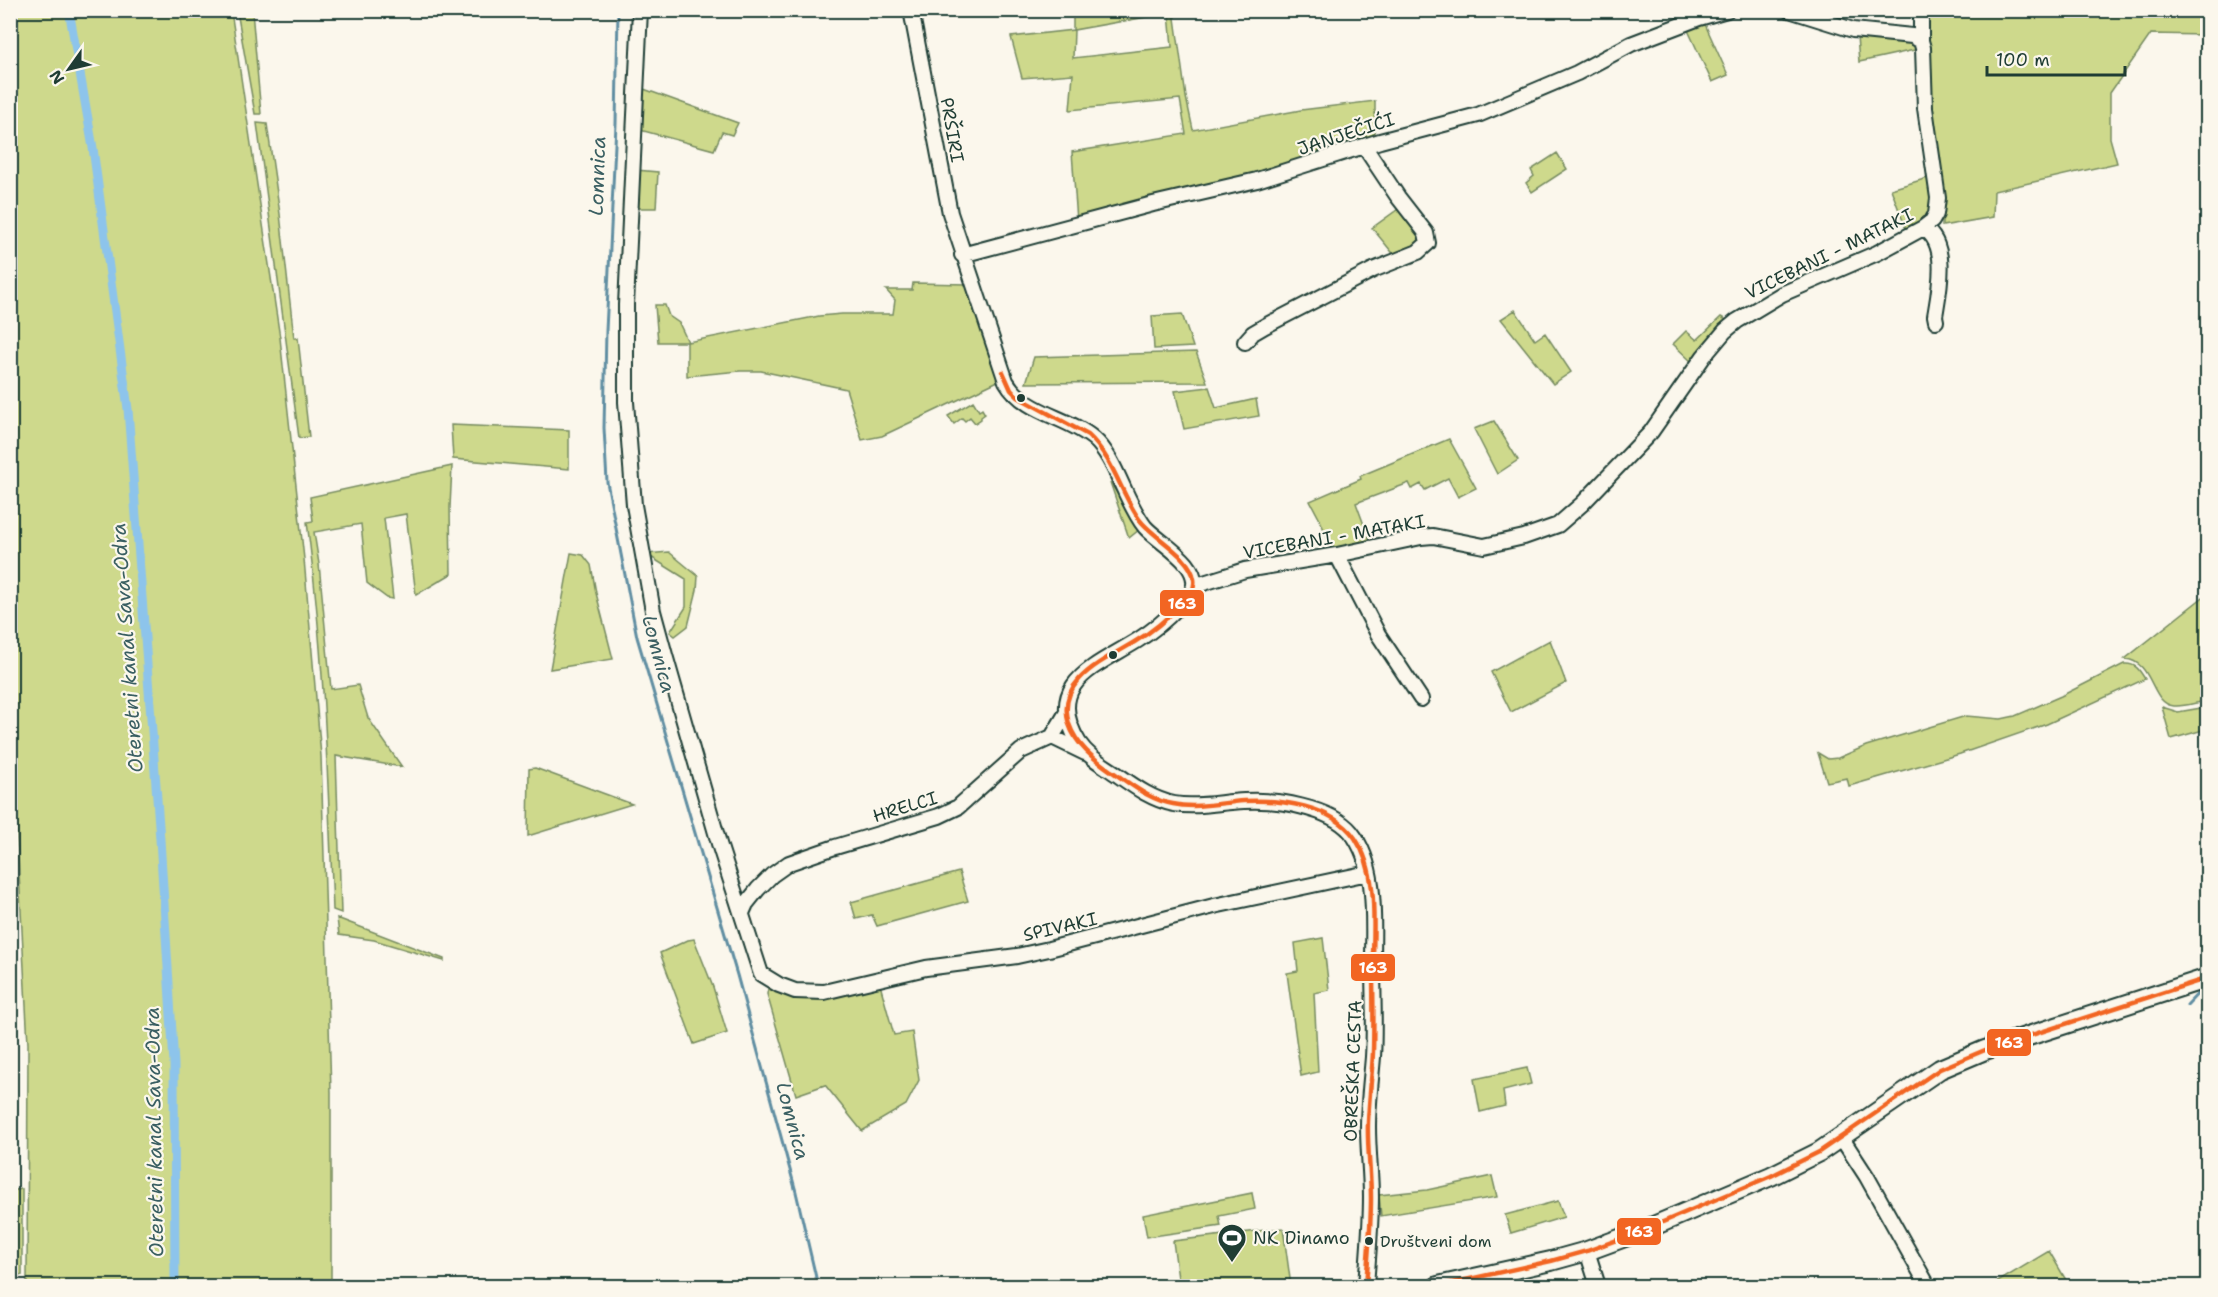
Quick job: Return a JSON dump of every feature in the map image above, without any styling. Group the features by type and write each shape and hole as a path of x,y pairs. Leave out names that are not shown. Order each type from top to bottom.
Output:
{"main road":[{"path":"1438,1287 1587,1251 1644,1230 1771,1176 1841,1137 1940,1069 1985,1050 2208,978"}],"street":[{"path":"640,10 626,305 626,402 634,505 651,600 665,655 720,847 742,913"},
{"name":"PRŠIRI","path":"911,10 943,181 962,255"},
{"name":"JANJEČIĆI","path":"962,255 1153,204 1279,174 1364,146 1478,115 1577,73 1631,44 1699,18 1727,10"},
{"path":"1789,10 1853,30 1912,36 1921,41 1921,10"},
{"name":"VICEBANI - MATAKI","path":"1194,586 1245,570 1337,555 1427,536 1473,545 1493,545 1558,525 1582,504 1651,432 1704,356 1725,331 1737,321 1796,287 1869,257 1932,221 1936,214 1938,198 1925,108 1921,41"},
{"path":"1245,342 1265,326 1373,270 1418,252 1428,243 1426,233 1398,197 1364,146"},
{"path":"1923,228 1930,232 1938,246 1941,279 1936,321"},
{"path":"962,255 1011,390 1028,404 1078,429 1097,442 1110,460 1131,506 1141,521 1149,531 1183,559 1193,574 1194,586 1188,598 1137,641 1087,670 1071,693 1066,712 1052,737 1087,754"},
{"path":"1337,555 1378,634 1421,699"},
{"name":"OBREŠKA CESTA","path":"1066,712 1072,730 1087,754 1146,794 1170,804 1198,805 1262,801 1297,806 1330,816 1341,822 1357,841 1368,873 1375,917 1374,1029 1368,1127 1371,1196 1366,1287"},
{"name":"HRELCI","path":"742,913 758,889 781,868 835,847 948,813 969,799 1022,751 1052,737"},
{"name":"SPIVAKI","path":"742,913 761,974 779,985 795,991 811,993 926,968 1017,956 1214,906 1368,873"},
{"path":"1841,1137 1867,1177 1928,1287"},
{"path":"1587,1251 1598,1287"}],"green space":[{"path":"10,11 231,11 280,338 304,559 321,756 331,1092 331,1286 27,1286 28,1044 10,702"},
{"path":"237,11 252,11 261,114 255,114"},
{"path":"1174,11 1193,130 1301,110 1375,101 1375,139 1291,167 1077,221 1072,152 1186,134 1180,99 1070,110 1073,74 1022,78 1011,37 1073,30 1073,12","holes":["1169,13 1172,47 1073,58 1074,30"]},
{"path":"1925,11 2207,11 2207,35 2151,34 2110,93 2110,138 2117,163 1994,191 1993,217 1942,226 1928,107"},
{"path":"1704,22 1728,75 1712,82 1687,28"},
{"path":"1857,36 1913,40 1919,49 1859,62"},
{"path":"641,88 738,123 732,135 722,132 714,150 640,130"},
{"path":"257,123 267,124 294,338 298,338 309,437 299,438"},
{"path":"1557,153 1567,169 1532,192 1526,183 1534,176 1531,170"},
{"path":"636,170 658,172 656,208 635,208"},
{"path":"1931,177 1933,197 1931,210 1923,221 1908,234 1891,189"},
{"path":"1401,207 1425,241 1396,257 1372,228"},
{"path":"913,283 968,284 1000,380 882,436 862,440 846,389 761,371 687,376 687,342 658,342 655,305 665,305 669,316 679,323 688,342 819,316 893,314 895,300 886,290 912,290"},
{"path":"1515,310 1535,340 1545,333 1571,372 1553,384 1501,319"},
{"path":"1182,314 1193,347 1154,349 1152,316"},
{"path":"1721,317 1730,322 1695,365 1673,344 1686,331 1697,340"},
{"path":"1196,352 1207,382 1026,383 1034,357"},
{"path":"1209,387 1216,408 1256,399 1259,416 1184,429 1175,391"},
{"path":"973,401 979,411 982,409 985,414 981,419 975,423 970,417 965,421 962,418 954,424 948,416"},
{"path":"1494,421 1518,460 1497,474 1474,429"},
{"path":"451,425 569,430 569,469 453,459"},
{"path":"1449,439 1476,488 1458,497 1448,478 1425,490 1421,484 1412,489 1409,483 1356,503 1371,544 1333,552 1310,501 1361,479 1360,476"},
{"path":"452,466 451,574 416,595 406,514 384,518 393,599 387,598 367,583 361,524 314,532 331,689 358,685 368,718 402,767 336,756 341,913 333,910 321,667 307,522 313,521 310,497"},
{"path":"1110,482 1140,529 1129,538"},
{"path":"669,552 698,576 688,626 675,636 670,632 686,607 686,579 646,554"},
{"path":"571,553 583,555 591,565 613,659 550,669"},
{"path":"2207,594 2207,701 2174,706 2160,698 2142,667 2125,659"},
{"path":"1550,640 1566,683 1511,712 1491,672"},
{"path":"2124,664 2136,667 2145,679 2047,724 1960,754 1849,786 1847,778 1827,782 1818,753 1828,759 1838,758 1866,746 1966,716 2001,719 2015,716"},
{"path":"2162,707 2178,712 2207,707 2207,729 2171,739"},
{"path":"535,768 632,804 528,836 529,769"},
{"path":"959,872 968,901 877,926 872,915 856,919 851,902"},
{"path":"337,918 444,959 444,961 374,940 339,935"},
{"path":"1323,938 1329,990 1314,993 1318,1072 1301,1076 1287,973 1298,971 1295,943"},
{"path":"694,939 713,987 727,1033 694,1044 660,953"},
{"path":"879,981 894,1035 912,1032 919,1080 906,1105 862,1131 825,1085 796,1095 767,994 768,989 800,998 818,997"},
{"path":"1527,1068 1531,1084 1503,1091 1505,1106 1480,1112 1474,1079"},
{"path":"1492,1176 1497,1197 1381,1216 1379,1195 1427,1190"},
{"path":"22,1189 22,1275 11,1277 11,1191"},
{"path":"1252,1193 1255,1209 1219,1216 1221,1226 1147,1237 1143,1215"},
{"path":"1558,1201 1564,1217 1511,1233 1505,1215"},
{"name":"NK Dinamo","path":"1283,1228 1291,1286 1179,1286 1173,1241"},
{"path":"2049,1251 2066,1280 2057,1286 1991,1286"}],"waterway":[{"name":"Oteretni kanal Sava-Odra","path":"69,10 93,148 128,409 174,1064 175,1286"},
{"name":"Lomnica","path":"618,10 616,124 606,331 604,428 607,482 637,637 737,975 796,1192 818,1286"},
{"path":"2187,1005 2203,988"}],"transit line":[{"name":"163","path":"1003,372 1011,390 1018,397 1088,435 1097,444 1111,465 1139,519 1179,555 1194,579 1191,593 1166,619 1098,664 1076,683 1069,695 1067,708 1069,724 1076,739 1105,766 1140,791 1156,799 1190,806 1243,801 1273,801 1304,806 1333,818 1345,827 1363,852 1371,883 1374,916 1373,1052 1368,1113 1371,1209 1366,1286"},
{"name":"163","path":"1438,1286 1551,1261 1587,1251 1644,1230 1771,1176 1819,1152 1940,1069 1985,1050 2208,978"}],"place":[{"name":"Društveni dom","path":"1369,1241"},
{"name":"NK Dinamo","path":"1232,1264"}]}
